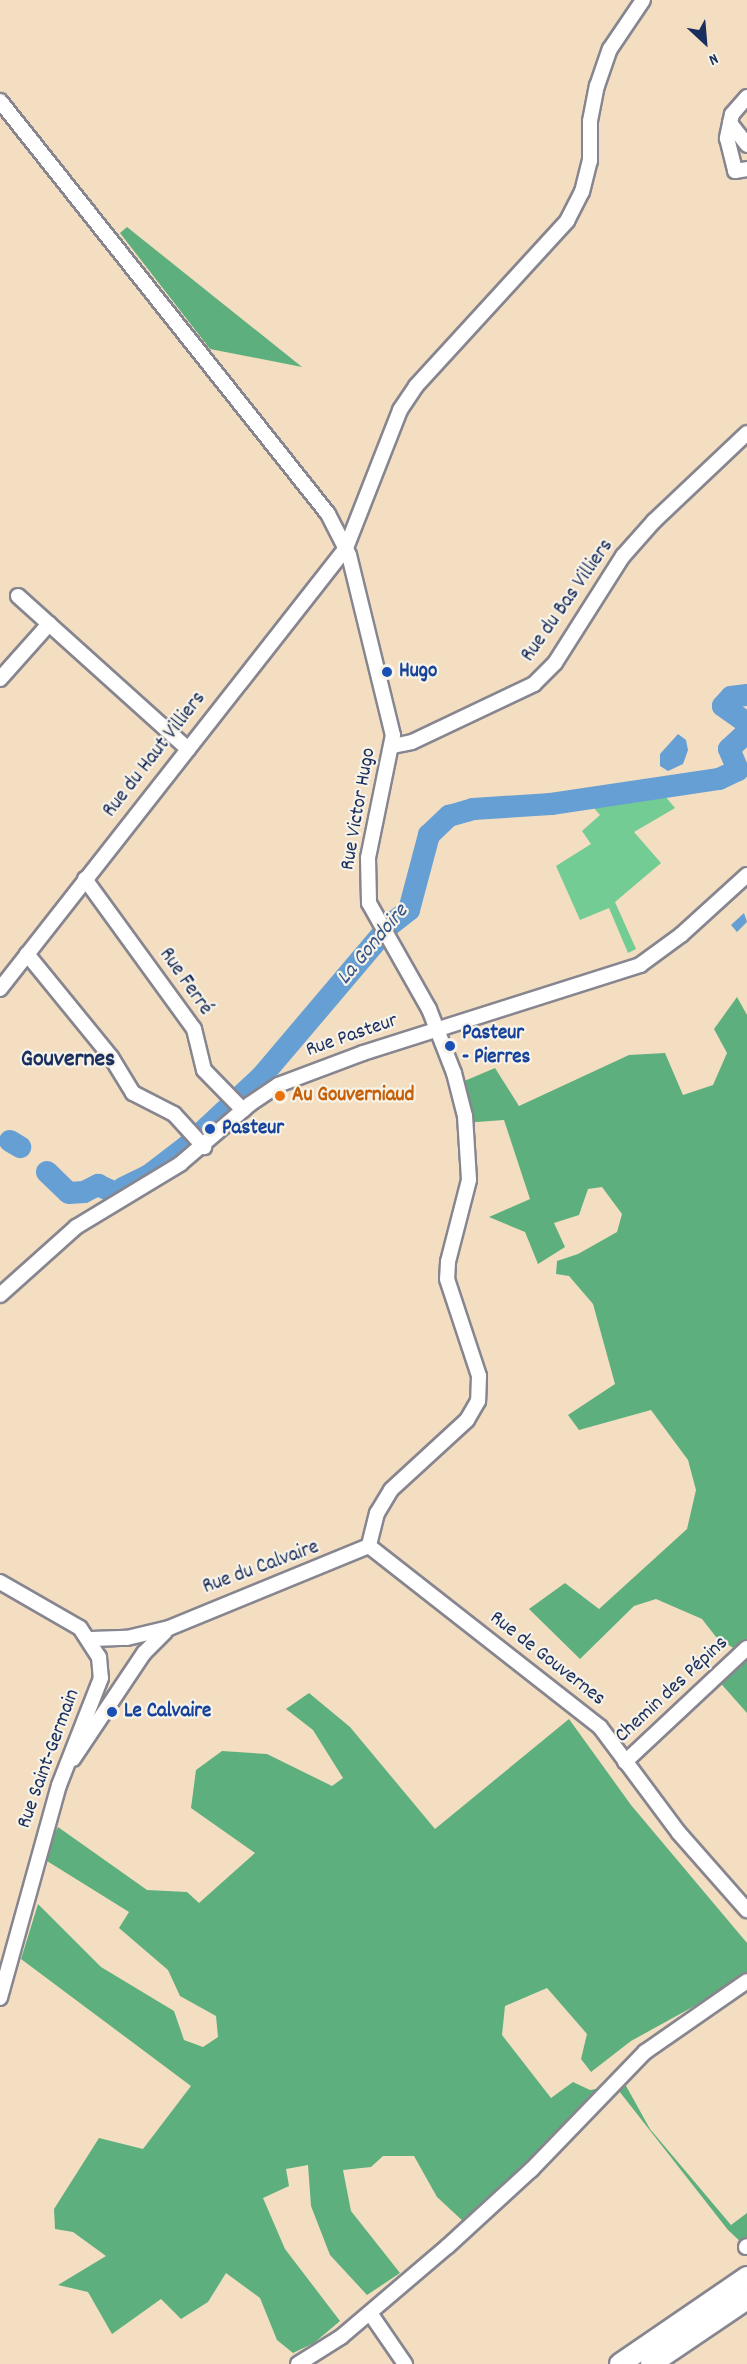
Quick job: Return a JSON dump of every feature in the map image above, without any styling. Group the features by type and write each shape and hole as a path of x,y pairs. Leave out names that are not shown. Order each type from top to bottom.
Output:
{"highway":[{"path":"620,2364 747,2277"},
{"path":"651,2364 747,2299"}],"street":[{"name":"Rue du Haut Villiers","path":"0,989 346,548 405,402 567,221 582,192 590,161 590,121 597,86 610,49 643,0"},
{"path":"747,97 735,108 727,138 733,166 740,172 747,169"},
{"name":"Rue Victor Hugo","path":"0,101 328,514 346,548 393,735 393,746 367,873 369,903 390,936 437,1029 454,1073 470,1153 464,1209 448,1262 447,1279 479,1376 478,1401 449,1440 391,1490 377,1513 369,1546"},
{"path":"730,123 747,145"},
{"name":"Rue du Bas Villiers","path":"393,746 412,742 534,684 555,663 623,556 654,521 747,433"},
{"path":"18,596 188,749"},
{"path":"0,680 49,624"},
{"name":"Rue Pasteur","path":"0,1294 76,1227 161,1178 237,1104 278,1085 437,1029 640,965 681,935 747,875"},
{"name":"Rue Ferré","path":"85,879 194,1029 203,1069 237,1104"},
{"path":"27,954 111,1057 133,1092 174,1114 198,1140"},
{"name":"Rue du Calvaire","path":"91,1639 127,1638 169,1628 369,1546"},
{"name":"Rue de Gouvernes","path":"369,1546 574,1703 600,1727 679,1833 747,1910"},
{"path":"0,1582 63,1616 91,1639"},
{"name":"Rue du Calvaire","path":"68,1764 144,1653 169,1628"},
{"name":"Rue Saint-Germain","path":"0,1998 38,1853 100,1678 99,1657 91,1639"},
{"name":"Chemin des Pépins","path":"625,1762 747,1648"},
{"path":"298,2364 341,2337 370,2313 531,2170 645,2052 747,1981"},
{"path":"370,2313 405,2364"}],"green space":[{"path":"127,227 302,367 210,349 120,233"},
{"path":"646,790 660,790 675,808 634,832 661,863 615,902 636,949 628,953 609,908 580,920 556,866 591,844 582,831 600,815 587,800"},
{"path":"737,997 747,1015 747,1713 716,1678 735,1649 716,1637 702,1619 656,1599 634,1606 580,1659 529,1609 565,1583 599,1609 687,1529 696,1490 688,1460 651,1410 579,1430 568,1415 615,1384 593,1304 569,1276 556,1274 557,1261 578,1254 617,1232 622,1214 602,1187 588,1189 579,1215 554,1223 565,1247 538,1264 525,1232 489,1217 530,1199 504,1120 463,1123 455,1085 495,1068 519,1106 629,1055 665,1053 683,1095 713,1085 727,1053 714,1029"},
{"path":"309,1693 350,1727 435,1829 569,1719 631,1805 747,1943 747,1977 631,2041 591,2072 581,2059 587,2034 547,1988 505,2006 502,2035 551,2098 573,2082 590,2090 625,2084 650,2129 731,2225 747,2213 747,2241 743,2244 728,2230 619,2091 582,2109 501,2193 465,2223 437,2197 414,2156 383,2156 371,2167 343,2170 351,2211 400,2273 367,2295 330,2255 311,2206 308,2165 286,2169 289,2186 263,2198 285,2249 340,2321 314,2343 293,2353 277,2340 260,2298 226,2273 208,2302 181,2319 161,2299 112,2334 88,2292 58,2285 106,2256 73,2232 55,2229 54,2209 99,2138 143,2149 191,2086 21,1959 38,1904 101,1967 174,2011 184,2040 203,2047 218,2037 216,2016 180,1996 168,1970 119,1928 129,1912 47,1861 51,1839 58,1827 147,1890 187,1892 199,1903 255,1853 191,1808 196,1770 222,1751 267,1754 332,1786 343,1778 313,1730 286,1709"}],"water":[{"path":"678,734 686,740 688,750 683,764 668,771 660,766 660,754"},
{"path":"744,913 747,922 737,932 731,925"}],"waterway":[{"name":"La Gondoire","path":"747,695 731,697 723,706 747,723"},
{"name":"La Gondoire","path":"123,1188 148,1176 187,1146 262,1076 391,924 409,910 429,835 449,816 473,809 551,804 719,779 738,770 729,749 747,732"},
{"name":"La Gondoire","path":"10,1141 20,1147"},
{"name":"La Gondoire","path":"47,1172 69,1193 84,1192 98,1185 115,1193"}],"place":[{"name":"Hugo","path":"387,672"},
{"name":"Pasteur - Pierres","path":"450,1046"},
{"name":"Au Gouverniaud","path":"280,1096"},
{"name":"Pasteur","path":"210,1129"},
{"name":"Le Calvaire","path":"112,1712"}],"district":[{"name":"Gouvernes","path":"68,1061"}]}
